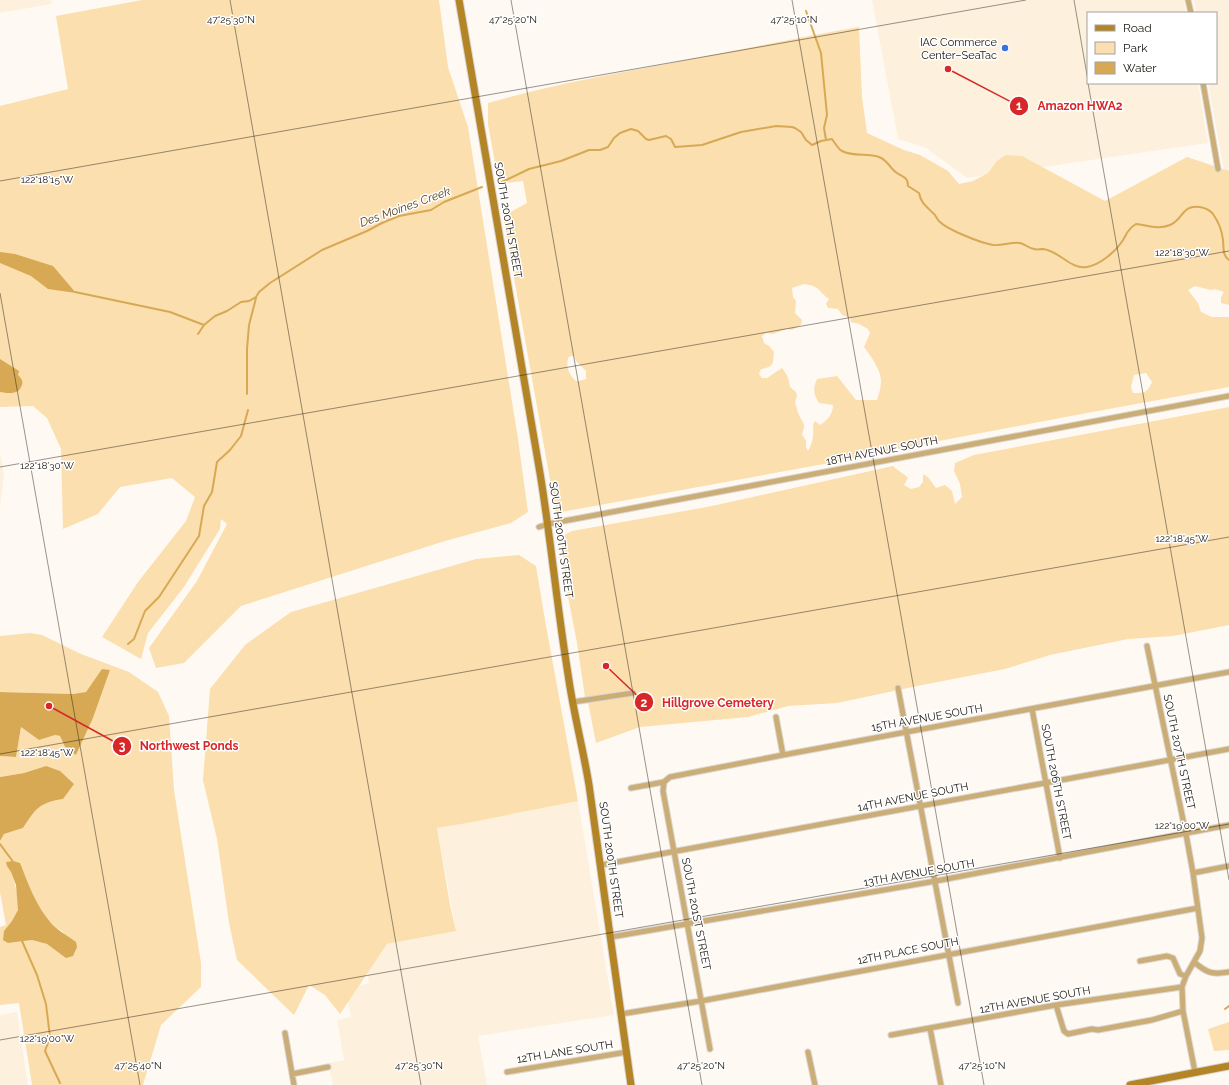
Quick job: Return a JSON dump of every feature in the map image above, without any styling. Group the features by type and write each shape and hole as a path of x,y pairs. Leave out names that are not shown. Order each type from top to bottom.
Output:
{"main road":[{"name":"SOUTH 200TH STREET","path":"459,0 548,524 568,677 583,751 611,937 631,1085"},
{"path":"1130,1085 1229,1066"}],"street":[{"path":"1188,0 1191,12"},
{"path":"1203,84 1218,168"},
{"name":"18TH AVENUE SOUTH","path":"539,527 548,524 1229,396"},
{"name":"SOUTH 207TH STREET","path":"1147,646 1186,834 1202,938 1200,951 1186,976 1182,987 1181,999 1194,1072"},
{"name":"15TH AVENUE SOUTH","path":"632,788 664,782 670,777 782,755 1229,672"},
{"path":"898,688 936,881 958,1003"},
{"path":"573,702 633,693"},
{"name":"SOUTH 206TH STREET","path":"1032,709 1060,858"},
{"path":"776,717 782,755"},
{"name":"14TH AVENUE SOUTH","path":"600,865 1229,749"},
{"name":"SOUTH 201ST STREET","path":"664,782 663,791 710,1049"},
{"name":"13TH AVENUE SOUTH","path":"611,937 936,881 1229,825"},
{"path":"1193,873 1229,866"},
{"name":"12TH PLACE SOUTH","path":"621,1014 702,1001 1198,908"},
{"path":"1140,962 1167,956 1173,958 1180,974 1186,976"},
{"path":"1194,962 1206,972 1219,974 1229,972"},
{"name":"12TH AVENUE SOUTH","path":"891,1035 1056,1005 1182,987"},
{"path":"1056,1005 1064,1031 1068,1034 1152,1020 1183,1012"},
{"path":"930,1028 941,1085"},
{"path":"285,1033 294,1085"},
{"name":"12TH LANE SOUTH","path":"507,1072 627,1052"},
{"path":"808,1052 815,1085"},
{"path":"292,1074 328,1067"}],"shaded area":[{"path":"0,0 51,0 52,4 0,13"},
{"path":"872,0 1184,0 1186,12 1087,12 1087,84 1198,84 1208,143 967,178 926,148 898,139"},
{"path":"1194,0 1229,0 1229,199 1208,84 1217,84 1217,12 1196,12"},
{"path":"0,453 4,474 0,506"},
{"path":"578,801 614,1015 478,1036 487,1085 333,1085 328,1063 344,1060 337,1020 351,1017 345,989 369,983 366,968 387,944 456,931 437,828"},
{"path":"17,1012 28,1085 0,1085 0,1015"}],"green space":[{"path":"142,0 439,0 448,67 468,127 518,439 528,512 511,523 445,541 241,606 184,663 156,668 149,648 197,581 227,524 221,519 220,529 184,587 148,633 141,659 102,637 138,582 186,521 195,497 172,478 120,487 98,514 63,529 61,449 47,418 33,406 0,407 0,106 68,89 56,16"},
{"path":"859,27 862,97 867,133 904,150 920,155 948,171 959,184 973,181 988,173 997,161 1006,155 1022,156 1105,201 1187,157 1229,171 1229,305 1221,303 1221,297 1224,292 1195,286 1188,290 1198,303 1201,312 1212,317 1229,317 1229,387 897,449 868,456 556,513 503,216 527,203 523,181 506,183 498,180 488,124 488,103 577,81","holes":["804,284 813,286 829,299 826,304 828,308 838,309 842,315 850,318 851,322 868,329 870,333 864,347 872,358 881,377 880,390 877,400 856,400 837,376 817,379 814,391 817,400 819,403 833,405 833,408 830,416 823,423 820,425 815,421 813,425 812,442 808,451 806,441 802,434 804,424 798,414 795,402 797,396 796,392 790,387 785,372 782,368 767,378 762,378 759,374 761,369 771,366 774,356 774,352 764,343 762,336 766,333 773,334 787,329 792,330 801,325 802,320 795,313 796,301 793,297 792,288","574,356 576,361 586,371 586,379 576,381 568,368 568,358","1146,373 1152,382 1145,392 1133,393 1131,387 1134,375"]},
{"path":"1229,407 1229,625 1173,636 1128,639 1050,655 1005,669 837,703 788,706 748,717 640,727 596,743 587,697 585,697 567,591 561,537 572,531 707,507 893,466 908,478 904,485 911,489 919,487 923,482 923,474 928,477 936,488 945,485 952,491 955,504 962,497 960,484 954,471 955,463 974,455"},
{"path":"519,555 536,566 578,801 437,828 456,931 387,944 340,1014 325,995 309,985 294,1015 237,960 229,923 217,839 203,780 210,689 245,645 291,612 476,559"},
{"path":"30,633 42,635 81,654 129,672 158,692 169,716 174,790 201,963 201,987 161,1025 143,1085 32,1085 19,1003 0,1005 0,927 6,925 0,892 0,841 4,834 23,828 38,808 48,803 63,799 46,766 24,773 0,777 0,756 16,757 21,727 39,740 55,735 60,736 66,749 76,755 93,718 110,670 102,670 86,692 73,694 0,692 0,636","holes":["20,864 36,902 45,916 63,932 56,950 47,944 32,940 9,943 4,931 18,910 18,901 11,872"]},
{"path":"1229,1022 1229,1050 1214,1051 1208,1029"}],"water":[{"path":"0,252 15,254 53,266 76,293 48,289 31,276 0,263"},
{"path":"0,359 19,371 18,375 22,382 20,390 12,393 0,392"},
{"path":"102,669 110,670 93,718 76,755 66,749 60,736 55,735 39,740 21,727 16,757 0,756 0,692 73,694 86,692"},
{"path":"46,766 60,771 74,784 63,799 48,803 38,808 23,828 4,834 0,841 0,777 24,773"},
{"path":"13,861 20,863 33,894 51,923 76,942 77,947 73,956 66,958 47,944 32,940 8,943 3,940 4,931 18,910 16,885 6,862"}],"waterway":[{"name":"Des Moines Creek","path":"806,11 821,53 827,115 824,128 826,140"},
{"name":"Des Moines Creek","path":"500,183 529,169 561,161 589,150 600,150 608,147 614,138 620,133 631,129 638,131 649,140 666,136 671,139 675,147 702,145 741,132 776,126 792,127 801,132 806,140 812,145 821,141 832,139 839,149 846,153 882,158 895,171 906,179 908,186 919,193 922,202 940,222 957,232 988,244 996,245 1020,243 1036,249 1049,250 1075,266 1087,267 1096,264 1114,251 1128,231 1136,224 1157,227 1170,225 1178,220 1186,210 1194,207 1200,207 1210,211 1217,220 1222,233 1224,254 1229,260"},
{"name":"Des Moines Creek","path":"198,334 204,325 215,316 227,311 241,302 249,301 256,297 259,292 270,283 322,250 399,216 431,210 444,202 482,187"},
{"name":"Des Moines Creek","path":"75,292 170,312 204,325"},
{"name":"Des Moines Creek","path":"247,394 247,349 249,325 256,298"},
{"name":"Des Moines Creek","path":"128,644 134,639 145,611 159,597 199,536 204,506 212,492 217,462 230,450 241,436 248,410"},
{"name":"Des Moines Creek","path":"0,844 14,863"},
{"name":"Des Moines Creek","path":"22,940 37,975 46,1004 50,1037 45,1051 60,1083"},
{"path":"1225,1009 1229,1006"}],"place":[{"name":"IAC Commerce Center–SeaTac","path":"1005,48"},
{"name":"Amazon HWA2","path":"948,69"},
{"name":"Hillgrove Cemetery","path":"606,666"},
{"name":"Northwest Ponds","path":"49,706"}]}
